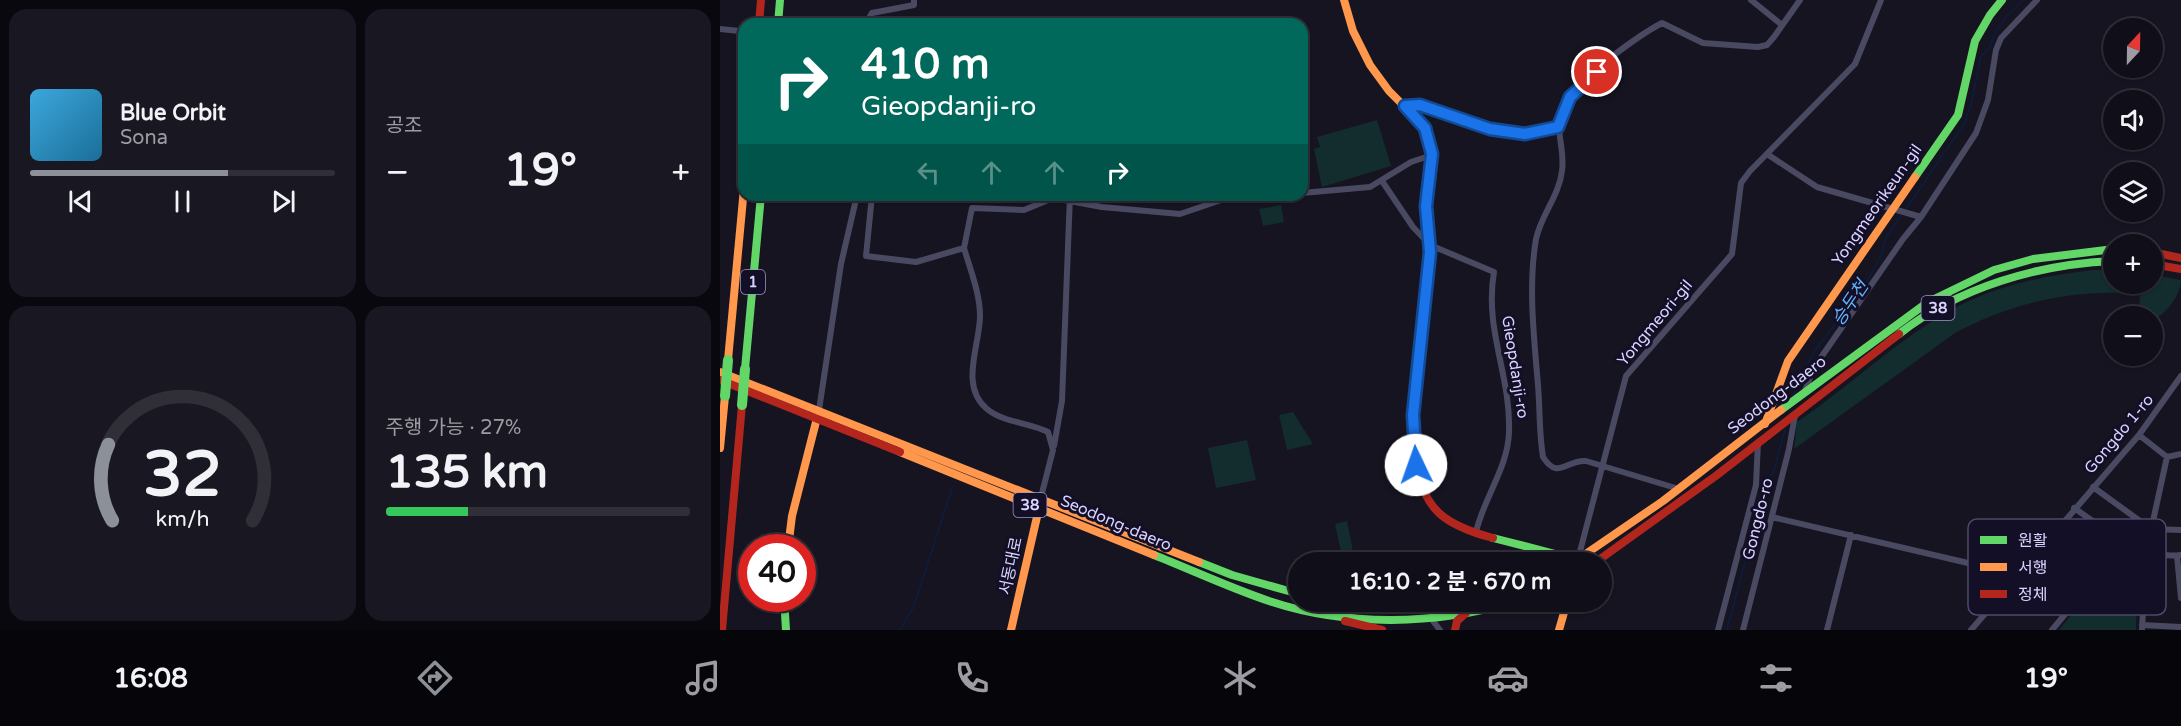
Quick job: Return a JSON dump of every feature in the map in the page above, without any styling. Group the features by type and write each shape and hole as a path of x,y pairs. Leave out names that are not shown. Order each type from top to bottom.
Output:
{"main road":[{"path":"760,18 761,0"},
{"path":"778,18 780,0"},
{"path":"1344,0 1370,63 1380,81 1425,128 1432,154 1426,206 1430,245 1413,415 1416,465 1421,485 1440,517 1456,526 1543,552"},
{"name":"Yongmeorikeun-gil","path":"1768,422 1788,361 1896,210 1958,115 1966,90 1975,37 1985,18 2002,0"},
{"name":"1","path":"720,448 725,396 724,364 743,201"},
{"name":"1","path":"722,630 742,405 740,378 760,201"},
{"name":"Seodong-daero","path":"1590,552 1679,489 1898,322 1960,284 1995,270 2033,259 2103,250"},
{"path":"2163,258 2180,266"},
{"name":"Seodong-daero","path":"1611,552 1652,524 1909,326 1961,297 2028,273 2072,264 2103,262"},
{"path":"2163,265 2180,266"},
{"path":"724,364 740,378"},
{"name":"Seodong-daero","path":"720,372 740,378 818,415 1040,503 1232,575 1288,591"},
{"name":"Seodong-daero","path":"720,381 740,378"},
{"path":"720,423 725,396"},
{"path":"790,534 792,516 818,415"},
{"name":"Seodong-daero","path":"1040,503 1220,583 1269,601 1326,614 1363,618 1431,612"},
{"name":"서동대로","path":"1011,630 1040,503"},
{"path":"785,612 786,630"},
{"path":"1455,630 1457,621 1467,612"},
{"path":"1559,630 1564,612"},
{"path":"1326,614 1382,630"}],"street":[{"path":"869,18 872,13 914,5 914,0"},
{"path":"1751,0 1782,25"},
{"path":"1679,489 1580,460 1562,469 1555,468 1548,465 1541,448 1533,312 1534,268 1539,227 1556,193 1562,170 1558,127 1570,97 1579,86 1623,49 1662,23 1703,43 1758,47 1767,45 1800,0"},
{"name":"Yongmeori-gil","path":"1579,552 1626,376 1732,254 1741,183 1855,64 1881,0"},
{"path":"1803,393 1813,369 1976,133 1988,100 1996,50 2001,38 2037,0"},
{"path":"871,18 872,13"},
{"path":"720,29 738,31"},
{"path":"1405,106 1420,105 1490,129 1525,134 1558,127"},
{"path":"1308,192 1370,187 1411,162 1432,154"},
{"path":"1767,154 1817,187 1919,216"},
{"path":"1382,181 1413,227 1430,245"},
{"path":"818,415 842,256 856,201"},
{"path":"871,201 866,256 916,262 964,248"},
{"path":"1046,201 1024,210 972,208 964,248 978,293 980,316 973,381 976,395 986,408 1000,417 1048,432 1053,450"},
{"path":"1040,503 1062,401 1070,201"},
{"path":"1081,201 1102,207 1180,214 1218,201"},
{"name":"Gieopdanji-ro","path":"1430,245 1494,272 1490,310 1507,400 1509,433 1500,474 1482,507 1476,532"},
{"name":"Gongdo 1-ro","path":"2064,519 2139,435 2172,392 2181,376"},
{"path":"2172,392 2181,383"},
{"path":"2172,392 2181,388"},
{"name":"Gongdo-ro","path":"1743,630 1789,449 1793,416"},
{"path":"2139,435 2167,457"},
{"name":"Gongdo-ro","path":"1718,630 1756,485 1762,440"},
{"path":"2167,457 2181,454"},
{"path":"2153,519 2167,457"},
{"path":"2093,486 2138,519"},
{"path":"2074,507 2091,519"},
{"path":"1776,518 1968,563"},
{"path":"2166,530 2181,530"},
{"path":"1827,630 1851,535"},
{"path":"2179,555 2181,598"},
{"path":"1431,612 1440,630"},
{"name":"Gongdo 1-ro","path":"1972,630 1984,615"},
{"path":"2052,630 2064,615"},
{"path":"2142,628 2181,627"}],"green space":[{"path":"1377,120 1391,166 1322,187 1314,149 1320,147 1317,137"},
{"path":"1281,205 1284,222 1263,226 1259,209"},
{"path":"2103,270 2103,293 2068,296 2022,305 1955,333 1794,449 1797,422 1927,325 1988,293 2047,277"},
{"path":"2163,277 2181,280 2172,303 2163,313 2163,306 2139,306 2140,294 2163,294"},
{"path":"1293,412 1313,444 1287,450 1279,415"},
{"path":"1247,440 1256,480 1216,488 1208,448"},
{"path":"1347,521 1353,552 1341,552 1335,524"},
{"path":"2071,615 2136,615 2136,630 2059,630"}],"waterway":[{"name":"승두천","path":"1906,209 1964,124 1971,105 1981,56 1989,49 1996,31 2007,16 2023,0"},
{"name":"승두천","path":"1793,395 1814,352 1868,280 1880,258 1887,236 1903,213"},
{"name":"승두천","path":"1727,630 1766,482 1774,471 1785,429"},
{"path":"900,630 913,608 952,489"}],"traffic: fast":[{"path":"778,18 780,0"},
{"path":"1915,177 1958,115 1975,41 2002,0"},
{"path":"745,369 760,201"},
{"path":"1781,410 1928,302 1994,270 2033,259 2103,250"},
{"path":"1899,334 1922,317 1947,303 2001,281 2057,267 2103,262"},
{"path":"725,396 728,360"},
{"path":"742,405 745,369"},
{"path":"1493,538 1547,552"},
{"path":"1154,555 1225,585 1288,606"},
{"path":"1199,562 1232,575 1288,591"},
{"path":"785,612 786,630"},
{"path":"1314,612 1360,619 1392,620 1423,619 1472,612"}],"traffic: slow":[{"path":"1344,0 1353,31 1370,65 1389,91 1420,122 1430,142 1432,160 1426,204 1430,253 1422,328"},
{"path":"1765,424 1788,361 1915,177"},
{"path":"728,360 743,201"},
{"path":"720,372 1199,562"},
{"path":"720,448 725,396"},
{"path":"1589,552 1663,501 1781,410"},
{"path":"790,534 792,516 818,414"},
{"path":"900,452 1154,555"},
{"path":"1011,630 1039,508"},
{"path":"1559,630 1564,612"}],"traffic: jam":[{"path":"760,18 761,0"},
{"path":"2163,254 2181,258"},
{"path":"2163,266 2181,269"},
{"path":"1422,328 1412,425 1418,475 1426,496 1439,513 1451,522 1493,538"},
{"path":"1610,552 1717,475 1899,334"},
{"path":"720,380 900,452"},
{"path":"722,630 742,405"},
{"path":"1455,630 1457,621 1466,613"},
{"path":"1345,621 1382,630"}],"route":[{"path":"1416,465 1413,415 1430,252 1426,206 1432,154 1425,128 1405,106 1420,105 1490,129 1525,134 1544,128 1558,127 1570,97 1579,86 1597,72"}]}
